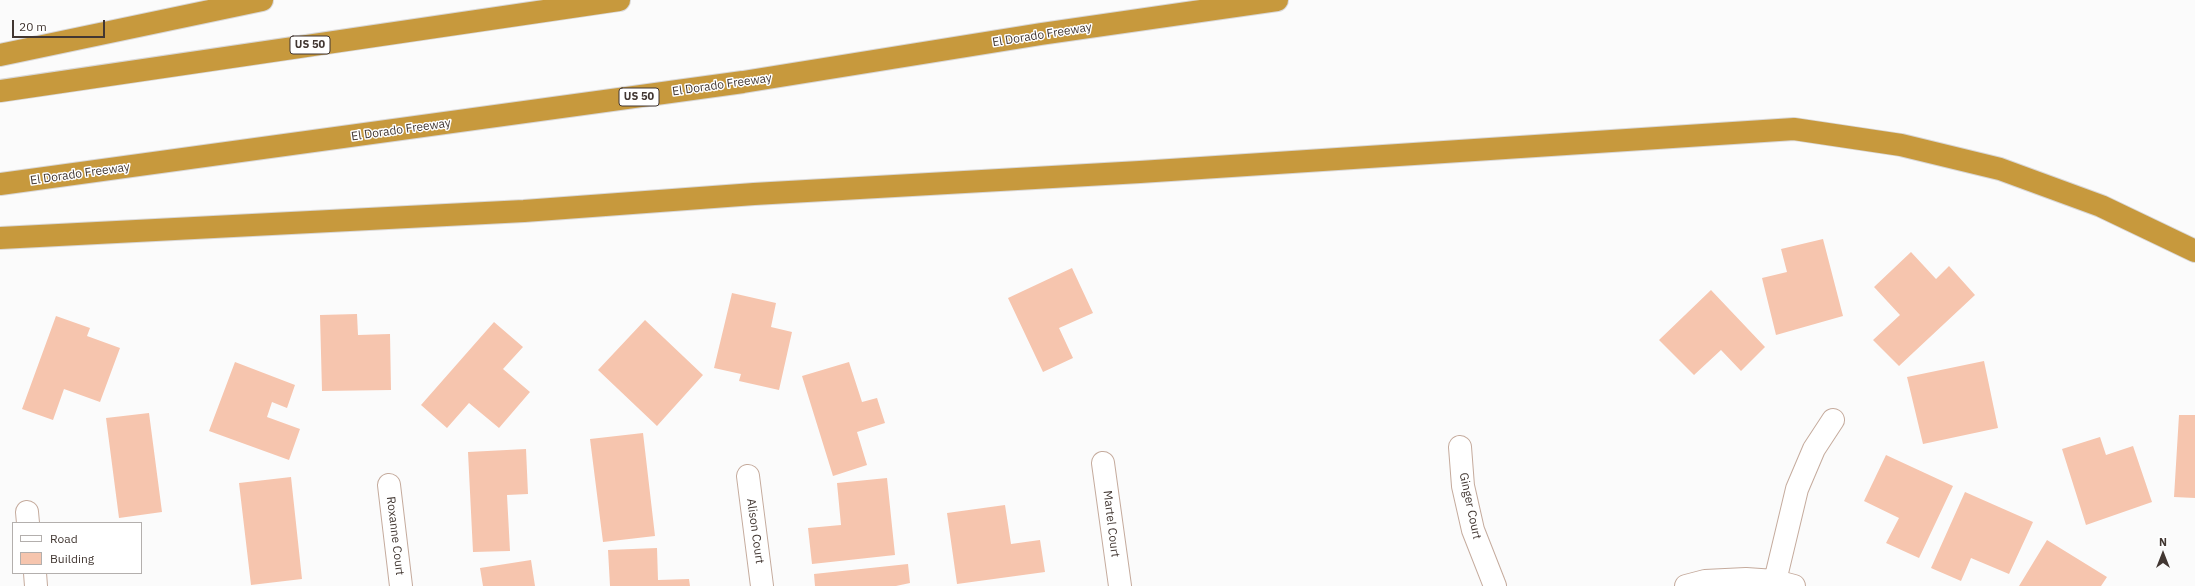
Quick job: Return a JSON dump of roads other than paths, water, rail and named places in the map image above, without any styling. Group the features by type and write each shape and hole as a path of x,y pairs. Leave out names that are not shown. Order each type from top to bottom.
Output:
{"highway":[{"path":"0,55 262,0"},
{"name":"US 50","path":"0,91 619,0"},
{"name":"El Dorado Freeway","path":"0,184 743,82 1049,33 1277,0"},
{"path":"0,238 524,211 754,194 1140,172 1794,129 1902,145 2000,169 2101,206 2195,251"}],"street":[{"path":"1686,586 1705,581 1746,579 1784,584 1797,489 1814,449 1833,420"},
{"name":"Ginger Court","path":"1460,447 1463,486 1473,530 1495,586"},
{"name":"Martel Court","path":"1103,463 1120,586"},
{"name":"Alison Court","path":"748,476 762,586"},
{"name":"Roxanne Court","path":"389,486 401,586"},
{"path":"35,574 36,586"}]}
